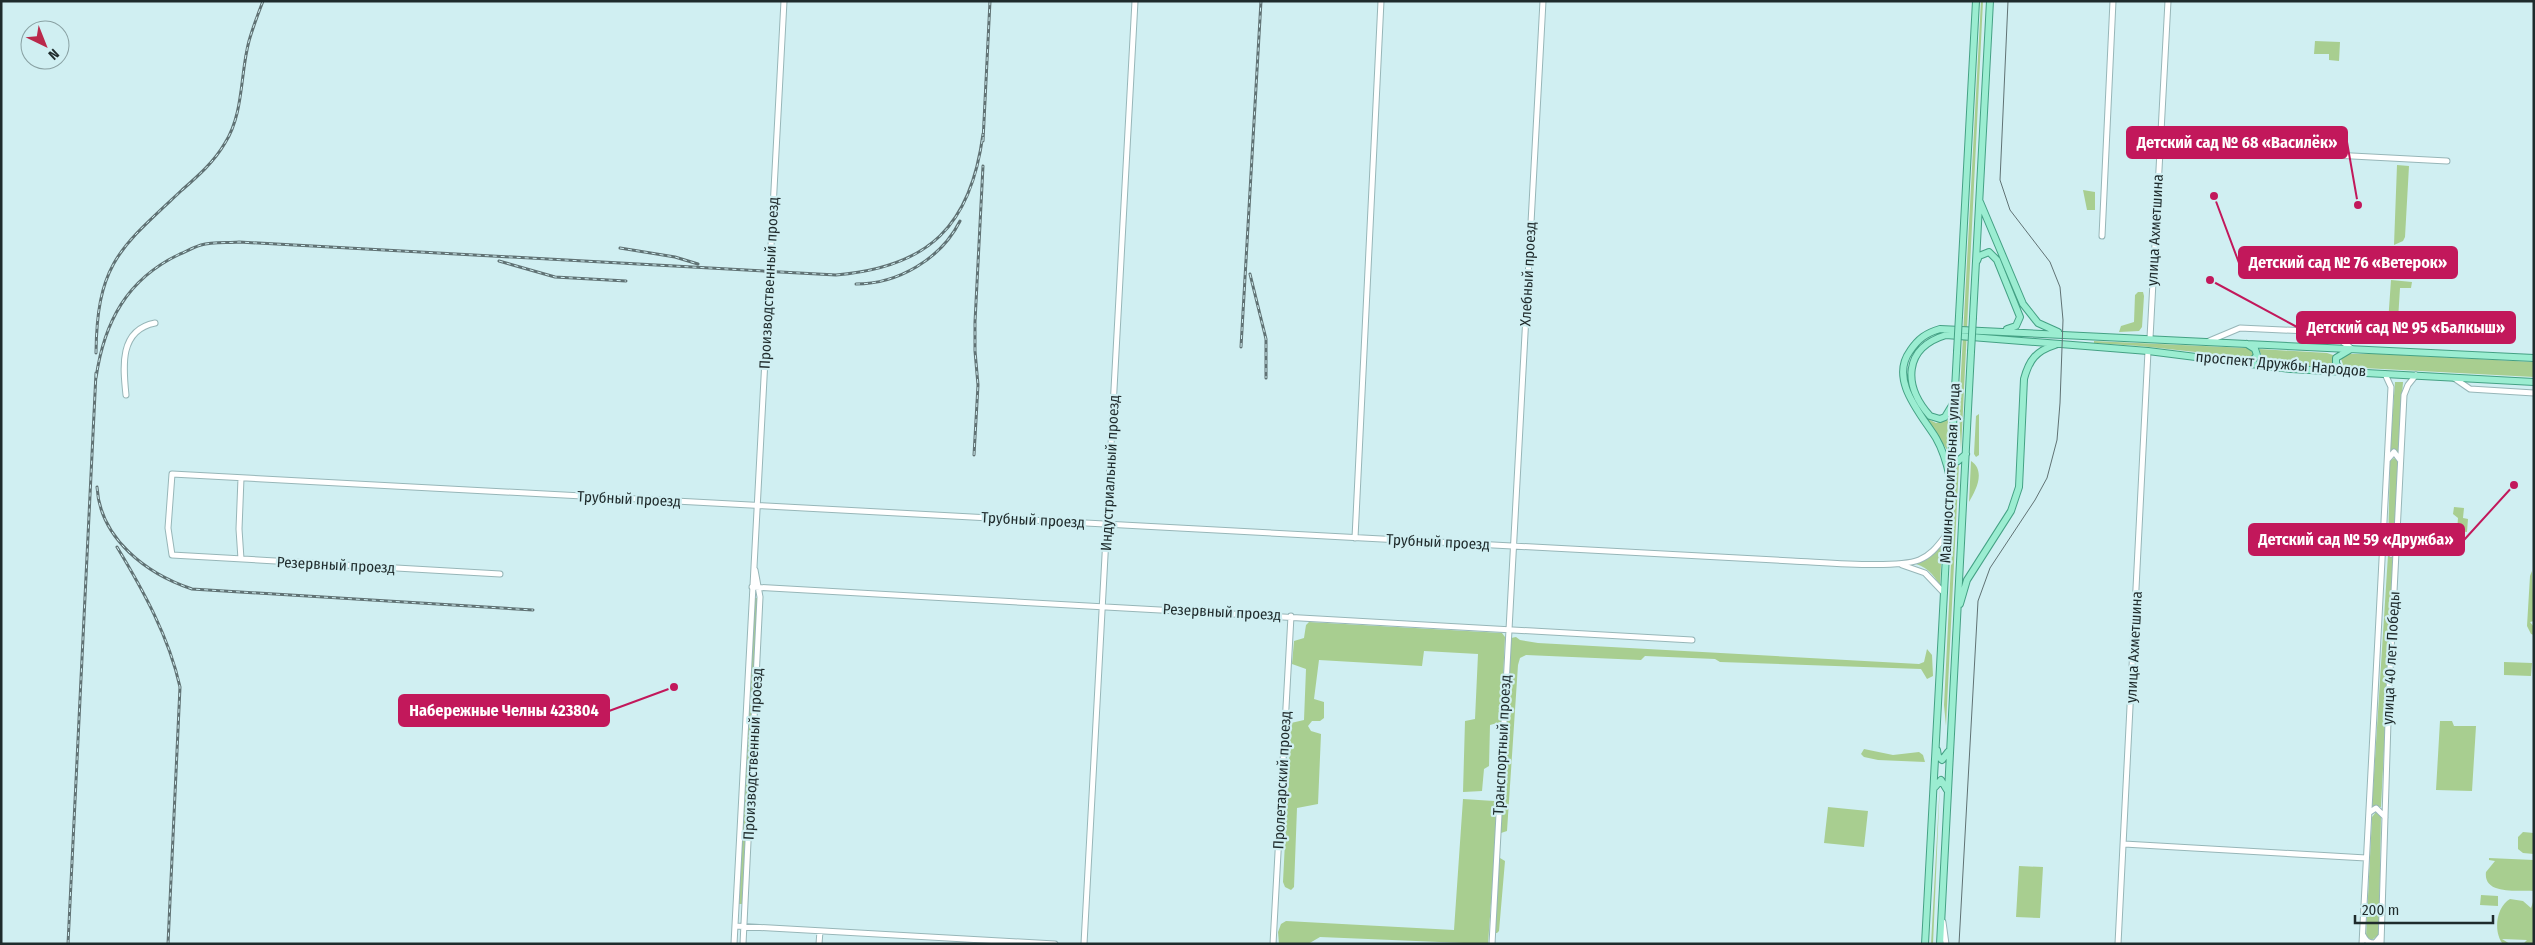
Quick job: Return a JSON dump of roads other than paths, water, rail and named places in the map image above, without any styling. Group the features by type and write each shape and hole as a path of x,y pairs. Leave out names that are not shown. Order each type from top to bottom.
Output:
{"main road":[{"name":"Машиностроительная улица","path":"1925,944 1976,1"},
{"name":"Машиностроительная улица","path":"1940,944 1990,1"},
{"path":"1979,200 2023,304 2030,316 2053,331 2069,335"},
{"path":"1976,262 1984,253 1989,252 1993,254 2018,308 2020,323 2001,330"},
{"path":"1950,478 1936,440 1905,386 1903,374 1906,355 1921,337 1940,329 2001,330 2069,335"},
{"name":"проспект Дружбы Народов","path":"1954,402 1945,417 1935,418 1927,413 1913,386 1911,365 1915,355 1923,345 1933,338 1954,335 2148,351 2291,369 2534,382"},
{"name":"проспект Дружбы Народов","path":"2069,335 2534,358"},
{"path":"2095,347 2091,342 2097,336"},
{"path":"2245,362 2254,359 2257,355 2255,349 2246,343"},
{"path":"1957,613 1967,580 2011,511 2019,487 2024,379 2028,365 2036,354 2058,345"},
{"path":"2348,372 2339,369 2336,358 2352,349"},
{"path":"1952,453 1958,462 1966,454"},
{"path":"1936,746 1938,756 1942,760 1950,747"},
{"path":"1933,791 1937,781 1941,780 1948,791"}],"street":[{"name":"Производственный проезд","path":"734,944 784,1"},
{"name":"Индустриальный проезд","path":"1084,944 1135,1"},
{"path":"1355,538 1381,1"},
{"name":"Хлебный проезд","path":"1513,546 1543,1"},
{"path":"2102,236 2113,1"},
{"name":"улица Ахметшина","path":"2150,338 2168,1"},
{"path":"2160,146 2447,161"},
{"path":"126,395 123,366 127,343 146,325 155,323"},
{"path":"2209,341 2240,328 2314,331 2330,332 2352,349"},
{"name":"улица Ахметшина","path":"2118,944 2148,351"},
{"name":"улица 40 лет Победы","path":"2362,944 2391,387 2385,374"},
{"name":"улица 40 лет Победы","path":"2381,944 2385,817 2405,390 2416,375"},
{"path":"2453,378 2470,389 2534,393"},
{"path":"2387,462 2391,453 2394,452 2402,463"},
{"name":"Трубный проезд","path":"172,554 168,528 172,474 1775,560 1894,564"},
{"path":"241,478 238,529 241,559"},
{"path":"1894,564 1912,562 1928,555 1947,533"},
{"path":"2384,545 2391,554 2397,548"},
{"name":"Транспортный проезд","path":"1492,944 1513,546"},
{"name":"Резервный проезд","path":"172,554 500,574"},
{"path":"1894,564 1917,569 1925,573 1944,593"},
{"name":"Производственный проезд","path":"743,944 760,597 754,566"},
{"name":"Резервный проезд","path":"752,587 1692,640"},
{"name":"Пролетарский проезд","path":"1273,944 1291,616"},
{"path":"746,699 755,699"},
{"path":"2369,817 2370,810 2376,808 2385,817"},
{"path":"2124,844 2366,858"},
{"path":"1941,917 1946,944"},
{"path":"735,926 1055,944"},
{"path":"819,944 820,930"},
{"path":"2363,934 2365,940 2371,943 2378,940 2381,934"}],"tram line":[{"path":"1959,944 1978,601 1990,568 2035,500 2047,478 2057,440 2060,403 2063,320 2060,287 2050,262 2010,210 2000,180 2008,1"}],"railway":[{"path":"96,353 97,323 101,298 107,277 116,260 143,227 211,163 221,150 231,131 239,106 249,41 263,1"},
{"path":"983,141 990,1"},
{"path":"1241,347 1261,1"},
{"path":"96,378 105,339 112,321 132,289 162,264 193,248 210,243 239,242 836,275 897,263 920,251 940,236 956,217 968,194 977,166 983,134"},
{"path":"974,455 978,385 975,322 983,166"},
{"path":"856,284 872,283 887,279 917,267 942,247 960,221"},
{"path":"620,248 675,257 698,264"},
{"path":"499,261 555,277 626,281"},
{"path":"1250,274 1266,339 1266,378"},
{"path":"68,944 96,373"},
{"path":"97,487 100,506 107,523 129,552 159,574 192,589 533,610"},
{"path":"117,547 154,614 169,650 180,687 168,944"}],"place":[{"name":"Детский сад № 76 «Ветерок»","path":"2214,196"},
{"name":"Детский сад № 68 «Василёк»","path":"2358,205"},
{"name":"Детский сад № 95 «Балкыш»","path":"2210,280"},
{"name":"Детский сад № 59 «Дружба»","path":"2514,485"},
{"name":"Набережные Челны 423804","path":"674,687"}]}
